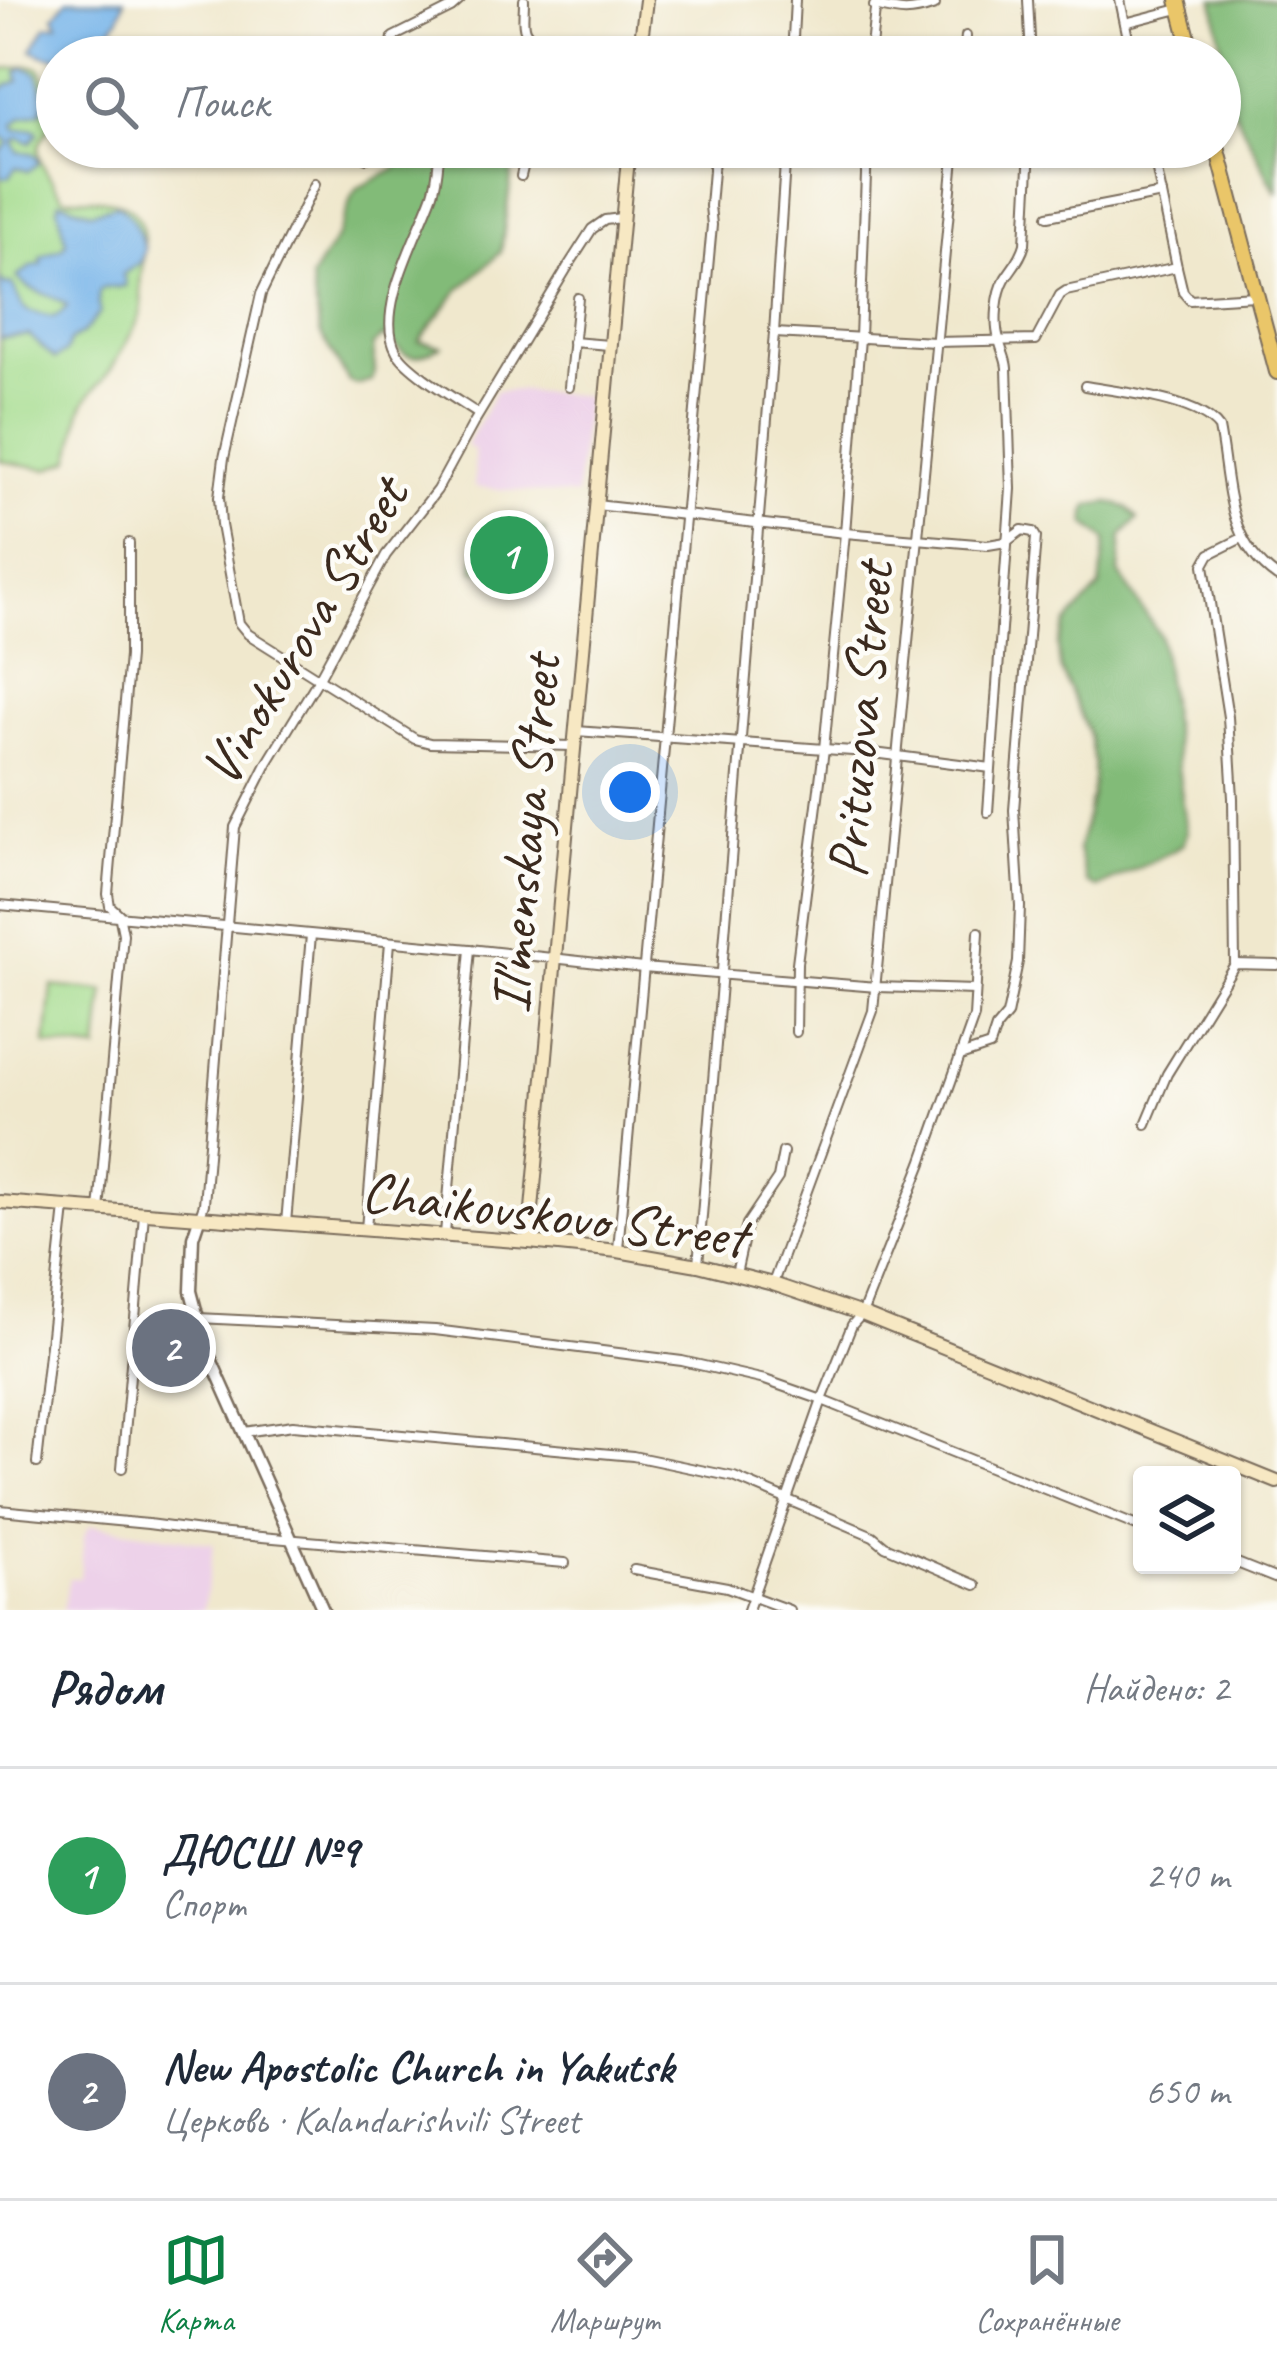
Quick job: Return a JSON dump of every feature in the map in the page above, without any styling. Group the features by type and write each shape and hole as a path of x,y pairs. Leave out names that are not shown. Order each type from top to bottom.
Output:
{"main road":[{"path":"642,36 646,0"},
{"path":"1179,4 1187,36"},
{"name":"Il'menskaya Street","path":"530,1242 627,168"},
{"path":"1223,168 1277,372"},
{"name":"Chaikovskovo Street","path":"0,1202 530,1242 698,1264 862,1314 1277,1482"}],"street":[{"path":"395,36 460,0"},
{"path":"524,0 527,36"},
{"path":"793,36 796,0"},
{"path":"1028,0 1030,36"},
{"path":"1120,0 1128,36"},
{"path":"872,36 875,3 901,13 935,5"},
{"path":"1125,22 1179,4"},
{"path":"437,168 389,316 390,332 395,350 406,362 478,415"},
{"path":"521,176 523,168"},
{"path":"618,1251 712,225 713,168"},
{"path":"698,1264 785,168"},
{"path":"796,1032 796,980 824,749 860,338 866,168"},
{"name":"Prituzova Street","path":"773,1284 872,1015 877,986 953,168"},
{"path":"988,812 1011,489 1007,368 998,316 1003,284 1022,257 1025,244 1029,168"},
{"path":"1156,168 1183,292 1190,300 1257,296"},
{"path":"315,184 261,293 232,417 220,497 239,623 248,634 415,739 430,743 664,738 824,749 992,768"},
{"path":"1048,216 1162,194"},
{"name":"Vinokurova Street","path":"199,1219 204,1204 235,827 386,555 437,490 592,229 605,220 621,218"},
{"path":"775,333 935,342 1036,340 1066,291 1177,267"},
{"path":"569,387 578,298"},
{"path":"573,342 609,345"},
{"path":"1085,386 1153,399 1212,418 1219,428 1232,516 1242,538 1277,578"},
{"path":"594,505 988,545 1006,542 1022,530 1036,537 1014,810 1018,962 1010,1007 992,1042 985,1050 960,1056"},
{"path":"1146,1124 1167,1074 1235,964 1228,716 1204,565 1210,554 1242,538"},
{"path":"99,1211 123,934 108,894 129,656 129,543"},
{"path":"0,905 643,968 975,990"},
{"path":"748,1610 822,1400 852,1325 862,1314 974,1018 979,932"},
{"path":"286,1223 310,935"},
{"path":"366,1229 390,942"},
{"path":"445,1235 470,949"},
{"path":"1235,964 1277,965"},
{"path":"736,1274 747,1224 778,1178 783,1152"},
{"path":"37,1462 65,1208"},
{"path":"122,1468 144,1214"},
{"path":"199,1219 190,1291 206,1348 323,1610"},
{"path":"197,1318 435,1330 682,1361 765,1380 822,1400 1133,1524"},
{"path":"243,1432 293,1425 633,1456 734,1477 976,1585"},
{"path":"0,1510 565,1563"},
{"path":"1241,1565 1277,1579"},
{"path":"634,1570 753,1594 789,1610"}],"shaded area":[{"path":"496,391 586,396 576,496 475,487 474,450 466,446"},
{"path":"91,1525 214,1544 203,1610 63,1610 69,1578 80,1578 84,1535"}],"green space":[{"path":"1214,0 1277,0 1277,194 1241,124 1241,36 1220,36"},
{"path":"36,67 36,168 45,168 65,198 106,200 132,210 143,233 138,321 86,401 70,460 48,469 0,461 0,70"},
{"path":"514,168 501,252 457,292 419,341 441,346 410,356 385,335 373,345 372,380 357,385 349,382 320,333 311,278 337,237 358,188 396,169"},
{"path":"1110,502 1128,508 1138,519 1122,536 1119,573 1160,636 1187,833 1173,851 1097,888 1087,883 1078,850 1092,795 1094,762 1089,735 1060,668 1058,645 1067,623 1100,587 1106,540 1086,524 1086,513 1089,505"},
{"path":"530,529 545,530 543,584 523,583 523,576 474,571 478,538 528,542"},
{"path":"52,986 104,991 98,1050 46,1045"}],"water":[{"path":"67,0 124,0 106,36 40,36 46,26 58,24 54,16"},
{"path":"24,67 36,73 36,113 13,124 15,130 34,129 36,136 30,143 19,138 13,142 18,152 36,156 36,165 28,171 16,167 3,178 0,153 8,144 0,136 0,92 19,81 17,72"},
{"path":"60,201 91,212 117,205 138,230 145,249 140,263 123,274 126,286 100,291 100,313 55,359 29,335 0,338 0,280 12,284 28,311 53,317 67,306 17,277 66,242"}],"place":[{"name":"ДЮСШ №9","path":"509,555"},
{"name":"New Apostolic Church in Yakutsk","path":"171,1348"}]}
